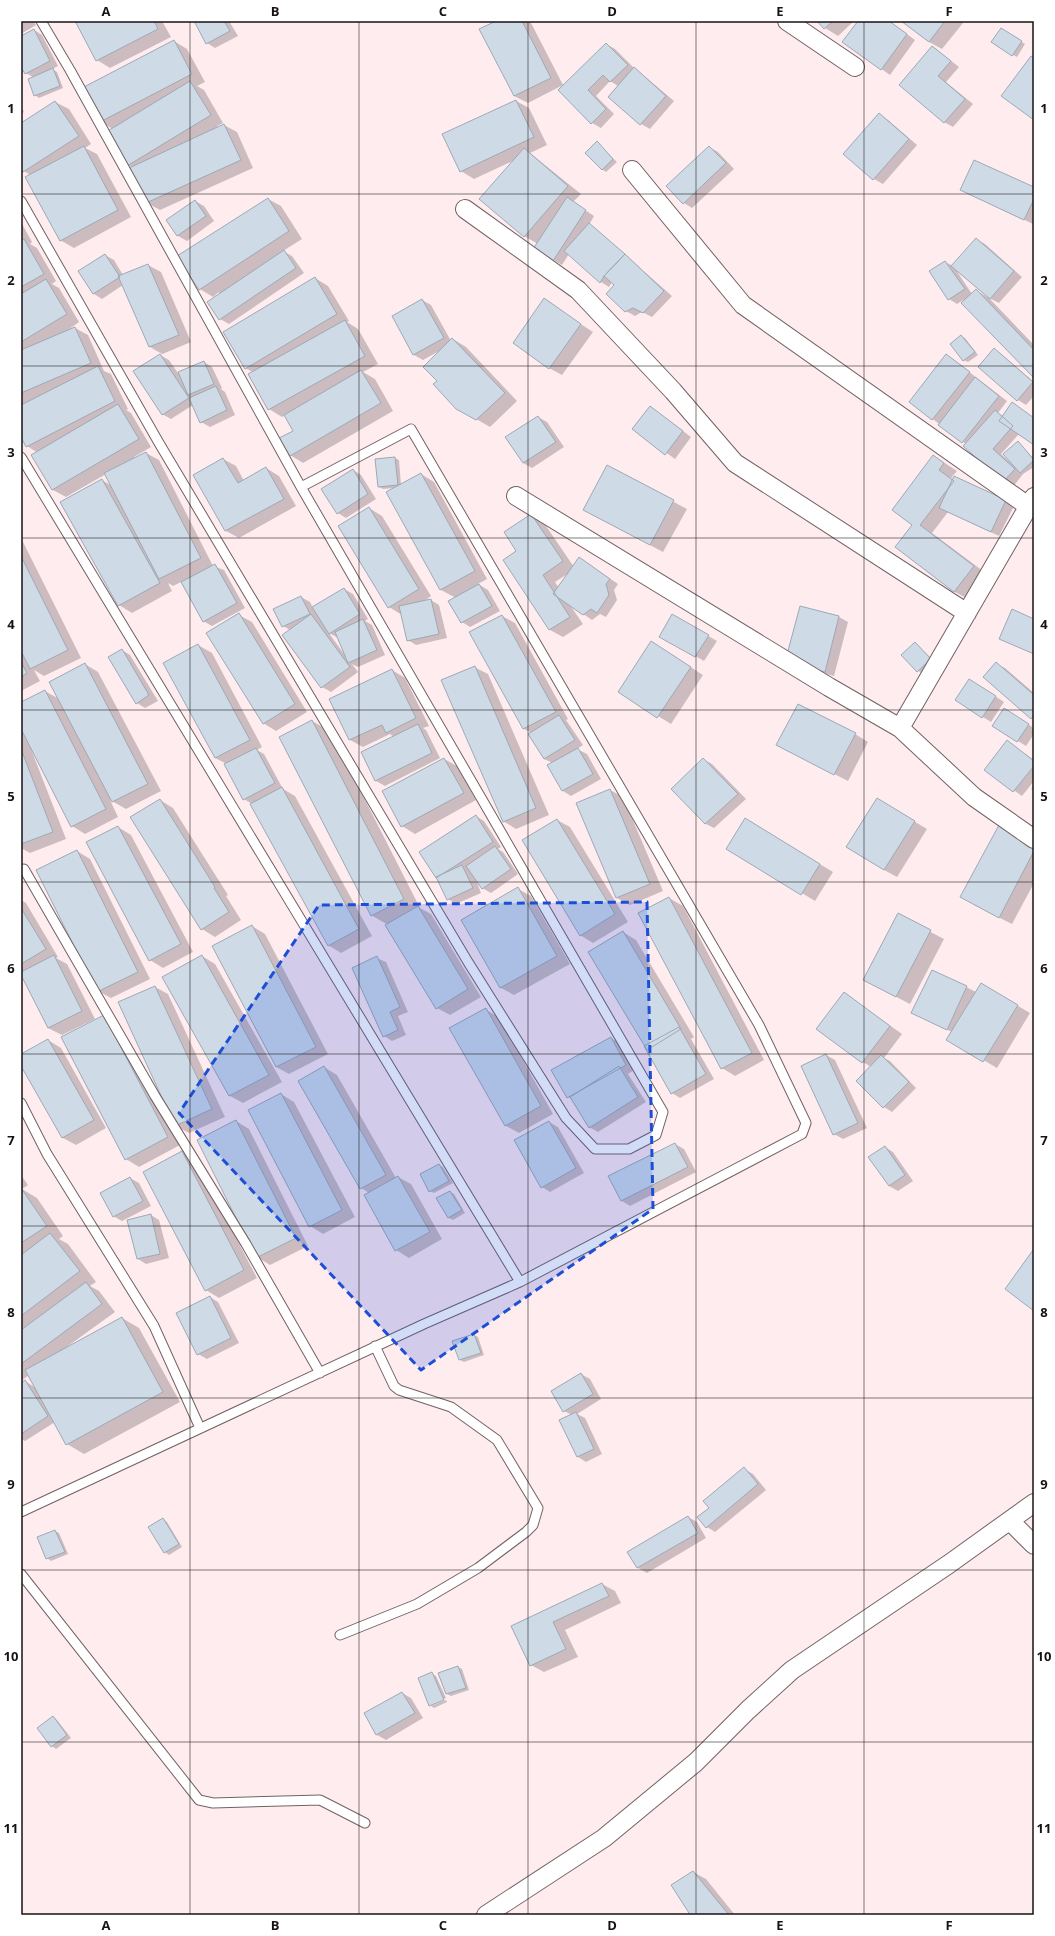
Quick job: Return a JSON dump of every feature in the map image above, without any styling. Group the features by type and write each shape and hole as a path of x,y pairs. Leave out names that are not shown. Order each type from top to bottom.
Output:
{"street":[{"path":"787,21 855,68"},
{"path":"632,170 742,305 1031,501 900,728"},
{"path":"465,209 578,290 673,391 735,463 967,613"},
{"path":"516,496 829,688 900,728 974,797 1034,839"},
{"path":"486,1915 604,1838 696,1762 748,1710 792,1670 1034,1503"},
{"path":"1010,1521 1034,1545"}],"lane":[{"path":"21,201 159,443 272,634 468,962 566,1118 595,1149 628,1149 656,1135 663,1112 301,487 70,70 41,21"},
{"path":"21,1512 375,1346 520,1282 802,1134 806,1123 759,1025 411,429 301,487"},
{"path":"21,457 520,1282"},
{"path":"24,869 151,1089 246,1244 320,1372"},
{"path":"21,1103 47,1154 154,1326 200,1428"},
{"path":"340,1635 417,1604 478,1568 526,1532 533,1525 538,1508 497,1440 451,1407 399,1390 394,1386 375,1346"},
{"path":"21,1574 199,1800 214,1803 320,1800 365,1823"}],"highlighted area":[{"path":"647,902 653,1209 421,1370 179,1113 319,905"}],"building":[{"path":"75,21 154,21 158,29 96,61"},
{"path":"194,21 224,21 230,31 206,44"},
{"path":"496,21 522,21 551,78 514,96 479,29"},
{"path":"817,21 833,21 824,29"},
{"path":"858,21 889,21 907,34 881,70 842,42"},
{"path":"901,21 945,21 929,42"},
{"path":"1001,28 1022,41 1012,56 991,42"},
{"path":"34,29 50,61 25,74 21,67 21,36"},
{"path":"174,40 192,74 100,122 82,88"},
{"path":"606,43 628,65 610,82 603,75 588,90 606,109 591,124 558,90"},
{"path":"932,46 951,61 938,76 965,99 944,123 899,85"},
{"path":"1031,56 1034,58 1034,120 1001,96"},
{"path":"634,67 666,96 640,125 608,97"},
{"path":"53,68 60,86 34,96 28,79"},
{"path":"190,81 211,115 127,166 106,132"},
{"path":"516,100 534,137 460,172 442,134"},
{"path":"55,101 79,136 23,172 21,169 21,123"},
{"path":"879,113 909,139 873,180 843,154"},
{"path":"224,124 241,160 146,203 129,168"},
{"path":"597,141 613,159 602,170 585,153"},
{"path":"84,146 118,210 60,241 25,177"},
{"path":"709,146 726,163 683,204 666,186"},
{"path":"524,148 568,186 524,237 479,199"},
{"path":"974,160 1034,187 1034,199 1024,220 960,190"},
{"path":"567,197 586,210 553,261 533,249"},
{"path":"268,198 289,231 199,290 177,256"},
{"path":"195,200 206,216 177,236 166,220"},
{"path":"589,223 625,254 604,276 600,283 564,251"},
{"path":"976,238 1014,271 990,299 951,266"},
{"path":"24,239 44,274 21,287 21,241"},
{"path":"284,250 296,268 219,320 207,302"},
{"path":"105,254 120,277 93,294 78,271"},
{"path":"625,254 664,291 643,313 633,308 625,312 606,294 614,285 604,276"},
{"path":"945,261 965,289 948,300 929,271"},
{"path":"148,264 179,335 149,347 118,276"},
{"path":"315,277 337,314 245,369 223,332"},
{"path":"46,279 67,314 21,342 21,294"},
{"path":"976,289 1034,350 1034,378 961,303"},
{"path":"544,298 581,324 549,369 513,343"},
{"path":"422,299 444,338 413,355 392,316"},
{"path":"345,320 365,356 268,410 248,374"},
{"path":"75,327 91,363 21,393 21,350"},
{"path":"961,335 975,352 963,361 950,344"},
{"path":"452,338 505,393 476,420 456,409 433,384 437,381 423,367"},
{"path":"994,348 1033,382 1017,401 978,367"},
{"path":"160,354 189,398 162,415 133,371"},
{"path":"946,354 970,372 932,420 909,402"},
{"path":"204,361 214,384 188,395 178,372"},
{"path":"98,366 115,401 26,447 21,437 21,405"},
{"path":"361,370 381,403 290,456 279,438 293,431 284,415"},
{"path":"975,377 999,396 962,443 938,425"},
{"path":"216,386 227,410 200,423 189,398"},
{"path":"1012,402 1034,418 1034,445 999,421"},
{"path":"118,404 139,439 52,490 31,455"},
{"path":"650,406 683,431 665,455 632,429"},
{"path":"995,410 1013,426 993,449 1015,469 1003,482 963,446"},
{"path":"538,416 556,442 523,463 505,437"},
{"path":"1018,441 1034,460 1020,473 1003,454"},
{"path":"146,452 201,558 159,579 104,473"},
{"path":"933,455 944,463 939,470 954,481 920,525 974,566 954,592 895,547 912,525 892,510"},
{"path":"395,457 398,485 378,487 375,459"},
{"path":"223,458 238,483 266,467 284,499 225,531 193,475"},
{"path":"607,465 674,500 650,545 583,510"},
{"path":"353,469 368,494 337,514 321,489"},
{"path":"421,473 475,571 440,590 386,492"},
{"path":"954,476 1006,500 991,532 939,508"},
{"path":"102,479 160,583 118,606 60,502"},
{"path":"369,507 419,589 388,608 338,526"},
{"path":"531,514 563,561 543,575 570,617 549,630 503,560 516,551 504,532"},
{"path":"21,556 68,650 30,669 21,651"},
{"path":"579,557 610,579 606,584 609,595 597,613 591,609 583,615 553,594"},
{"path":"215,564 237,603 203,622 181,582"},
{"path":"479,584 492,606 461,623 448,601"},
{"path":"344,588 360,614 329,634 312,607"},
{"path":"301,596 310,614 282,627 273,609"},
{"path":"431,599 439,634 407,641 399,606"},
{"path":"800,606 839,616 825,672 785,662"},
{"path":"1012,609 1034,619 1034,654 999,639"},
{"path":"239,613 295,704 263,724 206,633"},
{"path":"311,614 350,667 321,688 282,635"},
{"path":"672,614 709,635 695,657 659,637"},
{"path":"502,615 556,712 523,729 469,632"},
{"path":"363,619 377,650 348,663 335,632"},
{"path":"651,641 691,667 657,718 618,692"},
{"path":"915,642 931,659 917,672 901,655"},
{"path":"198,644 250,740 215,758 163,663"},
{"path":"122,649 149,695 136,704 108,657"},
{"path":"21,662 27,673 21,677"},
{"path":"996,662 1034,695 1034,715 1031,719 983,677"},
{"path":"85,663 148,784 112,802 49,682"},
{"path":"475,666 536,808 503,822 441,680"},
{"path":"392,669 416,718 386,733 382,725 349,740 329,699"},
{"path":"969,679 996,696 982,718 955,700"},
{"path":"45,690 106,809 71,827 21,729 21,702"},
{"path":"798,704 856,733 834,775 776,745"},
{"path":"1004,708 1029,724 1017,742 992,726"},
{"path":"559,715 575,740 544,759 528,734"},
{"path":"312,720 404,899 371,916 279,737"},
{"path":"418,724 432,753 375,781 361,752"},
{"path":"1007,740 1034,761 1034,766 1013,792 984,770"},
{"path":"256,748 275,783 243,800 224,764"},
{"path":"578,748 593,774 562,791 547,765"},
{"path":"21,749 53,832 21,844"},
{"path":"444,758 464,793 401,827 382,791"},
{"path":"703,758 738,794 705,824 671,789"},
{"path":"282,787 359,929 328,946 250,804"},
{"path":"610,789 650,884 616,898 576,803"},
{"path":"877,798 915,821 884,870 846,847"},
{"path":"160,799 229,912 201,930 130,817"},
{"path":"476,815 493,842 436,878 419,852"},
{"path":"745,818 820,864 801,895 726,849"},
{"path":"557,819 615,914 580,936 522,840"},
{"path":"999,825 1034,843 1034,851 999,918 960,897"},
{"path":"118,826 181,944 149,961 86,842"},
{"path":"495,846 511,869 482,889 466,866"},
{"path":"77,850 138,972 97,992 36,870"},
{"path":"462,865 473,888 447,900 436,877"},
{"path":"518,887 557,956 500,988 461,920"},
{"path":"669,897 752,1053 721,1069 638,913"},
{"path":"418,906 468,989 436,1009 385,925"},
{"path":"21,908 46,949 21,964"},
{"path":"898,913 931,930 896,997 863,980"},
{"path":"252,925 316,1047 276,1067 212,946"},
{"path":"623,931 681,1029 647,1050 588,952"},
{"path":"54,955 82,1011 48,1028 21,975 21,972"},
{"path":"202,955 269,1075 229,1096 162,977"},
{"path":"377,956 400,1007 390,1012 398,1030 383,1037 352,968"},
{"path":"932,970 967,986 947,1030 911,1013"},
{"path":"981,983 1018,1005 983,1062 946,1040"},
{"path":"155,986 212,1109 175,1126 118,1002"},
{"path":"844,992 890,1026 862,1063 816,1029"},
{"path":"486,1008 541,1106 505,1126 449,1028"},
{"path":"104,1015 168,1137 125,1160 61,1037"},
{"path":"679,1027 706,1074 671,1094 644,1046"},
{"path":"611,1037 626,1065 567,1098 551,1070"},
{"path":"48,1039 94,1120 62,1138 21,1066 21,1054"},
{"path":"826,1054 858,1123 833,1135 801,1066"},
{"path":"881,1055 909,1082 883,1108 856,1081"},
{"path":"324,1066 386,1175 360,1189 298,1081"},
{"path":"619,1066 638,1097 589,1128 570,1097"},
{"path":"281,1093 342,1210 309,1227 248,1110"},
{"path":"236,1120 296,1238 256,1258 197,1140"},
{"path":"549,1121 576,1168 541,1188 514,1140"},
{"path":"675,1143 688,1167 621,1201 608,1176"},
{"path":"885,1146 905,1175 889,1186 868,1157"},
{"path":"182,1151 244,1270 205,1291 143,1172"},
{"path":"439,1164 449,1181 429,1192 420,1174"},
{"path":"398,1176 430,1232 395,1251 364,1195"},
{"path":"130,1177 143,1201 113,1217 100,1193"},
{"path":"21,1188 47,1226 21,1243"},
{"path":"450,1191 462,1210 448,1218 436,1198"},
{"path":"151,1214 160,1254 137,1259 127,1220"},
{"path":"50,1233 80,1271 21,1316 21,1255"},
{"path":"1034,1250 1034,1311 1005,1289"},
{"path":"86,1282 102,1304 21,1364 21,1330"},
{"path":"210,1296 231,1338 197,1355 176,1313"},
{"path":"122,1317 163,1392 66,1445 25,1370"},
{"path":"474,1334 481,1353 459,1360 452,1341"},
{"path":"581,1373 593,1394 563,1412 551,1391"},
{"path":"25,1380 48,1416 21,1434 21,1383"},
{"path":"576,1412 594,1449 577,1457 559,1420"},
{"path":"744,1467 758,1484 706,1528 697,1517 709,1508 703,1501"},
{"path":"688,1516 698,1533 637,1568 627,1552"},
{"path":"163,1518 179,1544 164,1553 148,1527"},
{"path":"55,1530 65,1552 46,1559 37,1537"},
{"path":"602,1583 609,1596 553,1622 566,1649 530,1666 511,1626"},
{"path":"458,1666 466,1688 446,1694 438,1673"},
{"path":"432,1672 444,1700 429,1706 418,1678"},
{"path":"402,1692 415,1713 376,1735 364,1713"},
{"path":"53,1716 67,1735 51,1747 37,1728"},
{"path":"693,1871 729,1915 686,1915 689,1913 671,1885"}]}
